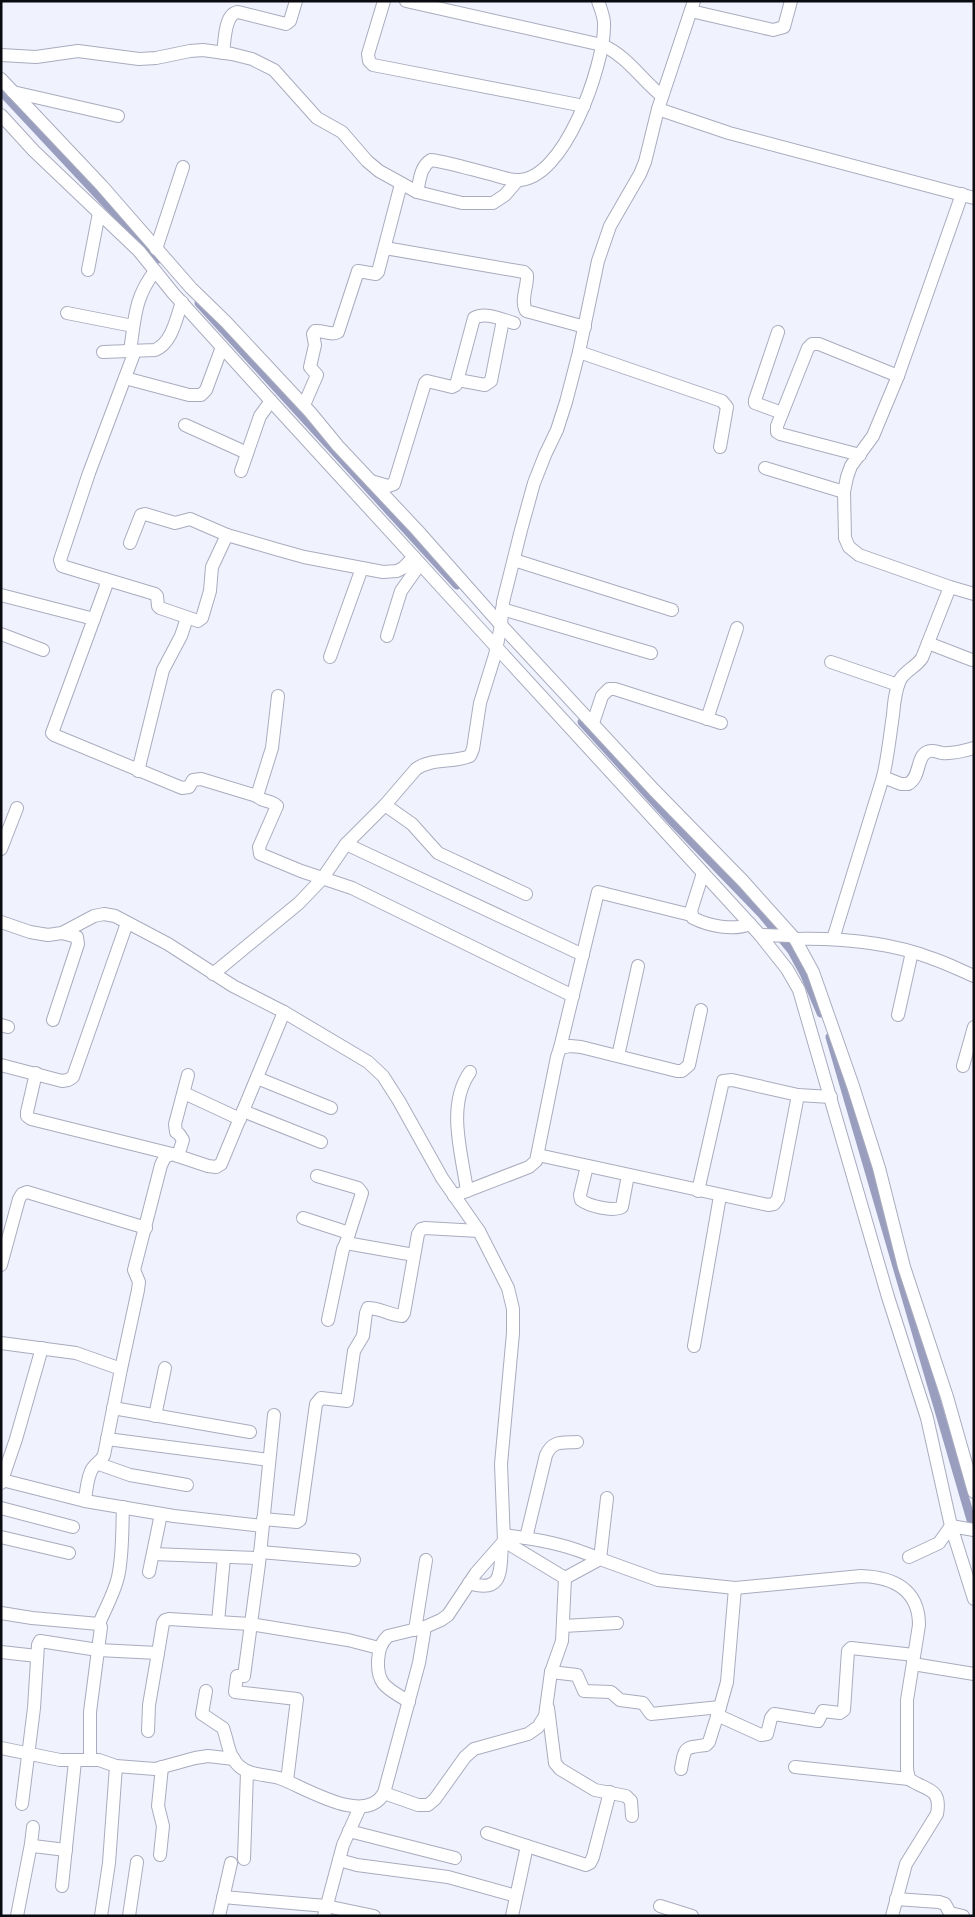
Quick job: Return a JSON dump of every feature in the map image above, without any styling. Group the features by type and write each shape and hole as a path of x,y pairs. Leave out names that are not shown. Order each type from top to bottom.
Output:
{"street":[{"path":"223,53 228,23 233,13 238,12 286,24 290,21 296,1"},
{"path":"384,1 368,54 369,61 373,65 584,106"},
{"path":"406,1 602,45 622,56 646,83 662,96"},
{"path":"1,56 36,57 78,51 140,59 156,58 190,51 223,53 252,59 274,70 318,118 342,132 367,161 379,171 417,192 462,203 493,203 505,195 517,181 535,175 548,164 561,150 584,106 590,91 602,45 605,24 598,1"},
{"path":"213,974 299,903 322,879 346,844 385,805 416,769 421,765 470,756 473,749 480,704 496,648 502,609 534,483 557,430 579,352 592,288 604,242 610,226 642,168 662,96 693,6 773,30 784,26 791,1"},
{"path":"1,79 102,186 191,288 226,322 304,406 501,625 654,790 743,881 791,937 813,972 853,1086 879,1168 904,1267 947,1397 974,1492"},
{"path":"13,92 118,116"},
{"path":"658,109 729,133 968,196 873,436 851,466 846,477 844,492 845,538 849,547 859,556 974,594"},
{"path":"1,115 34,151 139,251 271,401 496,648 762,935 787,969 799,990 888,1297 927,1418 974,1599"},
{"path":"417,192 422,169 431,160 517,181"},
{"path":"156,248 183,167"},
{"path":"304,406 317,375 310,367 315,345 313,334 319,331 333,334 338,332 358,271 376,274 378,272 401,184"},
{"path":"88,270 99,213"},
{"path":"385,248 524,272 527,274 528,279 524,304 526,311 585,327"},
{"path":"155,271 144,285 140,295 134,326 132,351 125,378 89,473 60,560 62,566 155,594 160,608 198,620 202,618 210,591 212,567 227,535"},
{"path":"103,352 155,350 162,347 168,340 182,302"},
{"path":"67,313 134,326"},
{"path":"371,481 391,486 397,480 425,383 427,381 452,387 458,380 474,318 485,316 509,321 491,381 485,385 458,380"},
{"path":"778,332 755,403 782,413"},
{"path":"860,455 780,434 776,429 808,348 812,344 819,344 898,376"},
{"path":"125,378 189,396 201,395 206,390 222,347"},
{"path":"579,352 722,401 727,407 720,447"},
{"path":"241,471 260,416 271,401"},
{"path":"185,425 247,453"},
{"path":"765,468 844,492"},
{"path":"130,543 141,515 145,514 175,523 190,519 227,535 304,557 384,572 397,571 417,561"},
{"path":"514,560 672,610"},
{"path":"387,636 401,591 417,561"},
{"path":"330,657 362,568"},
{"path":"105,579 106,586 52,733 54,735 182,788 189,788 193,780 201,779 271,802 277,806 259,847 260,854 359,892 573,996"},
{"path":"833,939 883,777 898,685 906,672 916,666 922,658 950,587"},
{"path":"1,595 94,619"},
{"path":"502,609 650,653"},
{"path":"138,771 163,670 181,636 187,618"},
{"path":"707,719 737,628"},
{"path":"1,634 43,650"},
{"path":"928,643 972,660"},
{"path":"831,662 898,685"},
{"path":"593,723 602,696 609,689 615,689 721,723"},
{"path":"257,796 272,748 278,696"},
{"path":"883,777 901,784 908,784 915,777 922,757 926,752 954,753 974,748"},
{"path":"385,805 412,824 438,853 526,894"},
{"path":"1,849 17,808"},
{"path":"346,844 583,954"},
{"path":"692,915 703,873"},
{"path":"454,1196 529,1167 536,1161 557,1057 598,892 692,915 696,919 733,928 741,928 750,924"},
{"path":"1,922 30,932 48,935 62,933 94,916 104,914 115,916 168,944 213,974 284,1012 368,1062 383,1076 399,1100 442,1178 479,1231 508,1288 513,1309 513,1332 501,1464 503,1540 500,1572 492,1585 469,1583"},
{"path":"1,1064 62,1081 73,1077 127,923"},
{"path":"53,1020 78,944 77,937 62,933"},
{"path":"762,935 865,942 912,952 974,976"},
{"path":"898,1016 912,952"},
{"path":"618,1056 638,966"},
{"path":"560,1048 570,1046 581,1047 682,1071 688,1065 701,1010"},
{"path":"36,1073 27,1112 27,1116 31,1119 216,1167 221,1164 226,1155 284,1012"},
{"path":"963,1066 974,1027"},
{"path":"467,1191 458,1131 458,1107 465,1079 470,1072"},
{"path":"175,1155 183,1140 176,1132 175,1124 188,1075"},
{"path":"257,1078 331,1108"},
{"path":"698,1191 723,1081 732,1080 798,1095 831,1097"},
{"path":"184,1092 242,1115 321,1142"},
{"path":"538,1155 720,1196 760,1204 774,1204 778,1199 798,1095"},
{"path":"85,1501 93,1467 99,1464 104,1454 138,1290 139,1282 134,1270 161,1165 165,1157 175,1155"},
{"path":"587,1166 580,1195 581,1200 587,1204 613,1209 622,1207 628,1175"},
{"path":"317,1176 358,1188 361,1191 362,1197 343,1249 328,1320"},
{"path":"1,1265 19,1199 26,1192 146,1228"},
{"path":"694,1346 720,1196"},
{"path":"303,1218 348,1238 414,1255"},
{"path":"42,1348 2,1482 85,1501 161,1514 263,1523 297,1522 300,1520 316,1404 321,1398 347,1401 354,1352 363,1336 368,1308 402,1316 418,1234 421,1229 479,1231"},
{"path":"1,1343 76,1353 121,1369"},
{"path":"156,1416 165,1368"},
{"path":"113,1408 250,1432"},
{"path":"274,1415 260,1555 244,1676 237,1676 235,1692 297,1699 287,1781"},
{"path":"107,1439 269,1460"},
{"path":"526,1538 549,1448 556,1443 578,1442"},
{"path":"99,1464 130,1475 187,1485"},
{"path":"600,1559 607,1498"},
{"path":"1,1508 73,1527"},
{"path":"90,1760 90,1712 101,1627 99,1624 118,1577 122,1548 123,1508"},
{"path":"149,1572 161,1514"},
{"path":"954,1526 974,1530"},
{"path":"909,1557 939,1543 954,1526"},
{"path":"1,1537 69,1553"},
{"path":"409,1702 380,1679 379,1648 388,1636 420,1628 441,1620 448,1615 469,1583 503,1540 526,1538 575,1548 658,1580 735,1588 876,1576 892,1581 903,1588 913,1598 919,1612 919,1625 907,1700 907,1769 909,1780"},
{"path":"503,1540 565,1578"},
{"path":"152,1554 224,1557 260,1555 354,1560"},
{"path":"218,1622 224,1557"},
{"path":"565,1578 600,1559"},
{"path":"206,1691 202,1714 223,1728 227,1745 234,1759 247,1772 287,1781 320,1796 360,1807 372,1805 380,1800 384,1793 419,1663 426,1560"},
{"path":"384,1793 418,1804 428,1804 435,1799 465,1757 474,1750 528,1734 538,1727 545,1716 551,1672 562,1641 565,1578"},
{"path":"681,1769 687,1748 706,1745 709,1742 727,1682 735,1588"},
{"path":"1,1613 32,1618 99,1624"},
{"path":"148,1731 149,1705 162,1623 165,1620 250,1624 348,1640 379,1648"},
{"path":"563,1626 617,1623"},
{"path":"22,1804 34,1708 38,1645 40,1641 98,1650 158,1653"},
{"path":"551,1672 577,1675 584,1691 611,1692 620,1700 643,1703 651,1714 718,1711 761,1735 767,1734 771,1718 774,1714 818,1721 825,1710 840,1712 844,1710 848,1651 851,1648 913,1659 974,1674"},
{"path":"1,1652 37,1656"},
{"path":"547,1703 555,1763 560,1770 595,1790 626,1796 631,1801 632,1816"},
{"path":"1,1748 75,1761 104,1761 116,1766 155,1768 208,1756 234,1759"},
{"path":"62,1886 75,1761"},
{"path":"100,1916 109,1863 116,1766"},
{"path":"160,1855 163,1826 158,1806 162,1767"},
{"path":"795,1767 909,1780 930,1789 937,1795 939,1804 937,1814 906,1864 892,1916"},
{"path":"244,1859 247,1772"},
{"path":"487,1832 586,1865 590,1863 610,1792"},
{"path":"325,1911 348,1831 360,1807"},
{"path":"18,1916 33,1827"},
{"path":"348,1831 455,1858"},
{"path":"31,1844 37,1847 66,1850"},
{"path":"512,1916 526,1846"},
{"path":"339,1860 357,1865 448,1878 516,1896"},
{"path":"129,1916 137,1862"},
{"path":"219,1916 231,1862"},
{"path":"223,1897 374,1916"},
{"path":"896,1899 939,1902 945,1904 950,1913 963,1916"},
{"path":"660,1906 692,1916"}],"waterway":[{"path":"1,91 158,259"},
{"path":"199,303 457,585"},
{"path":"582,722 672,821 761,913 792,951 804,973 821,1013"},
{"path":"830,1037 974,1530"}]}
